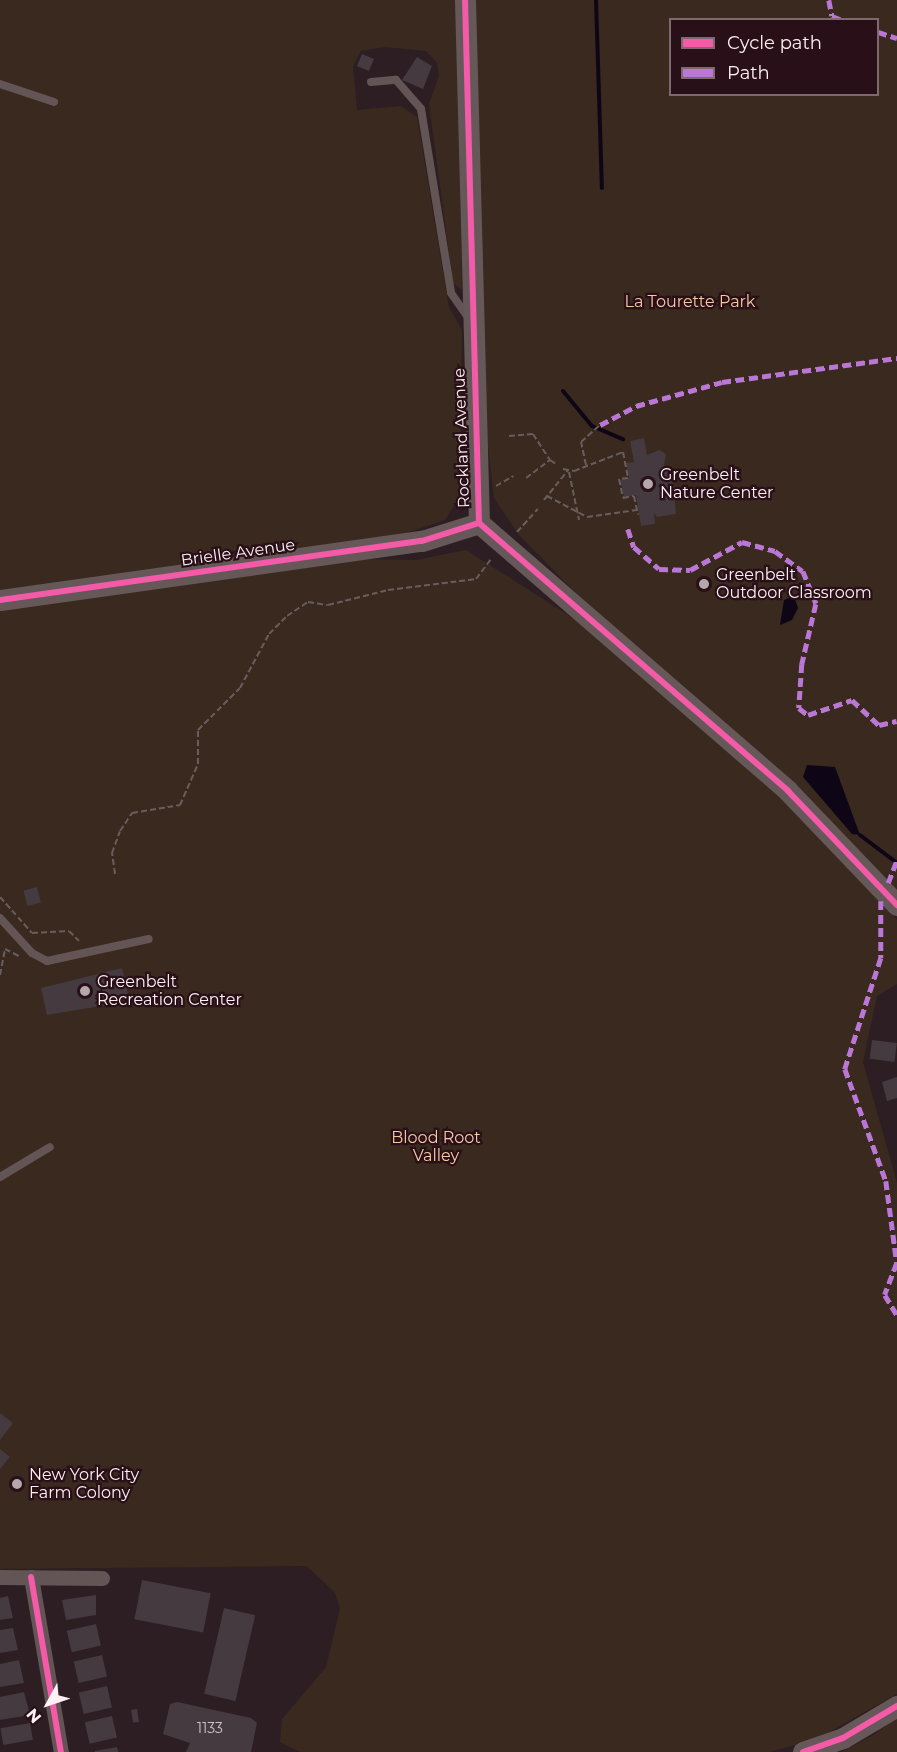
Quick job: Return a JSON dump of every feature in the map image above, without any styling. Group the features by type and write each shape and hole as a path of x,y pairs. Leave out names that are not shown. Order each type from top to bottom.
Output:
{"street":[{"name":"Rockland Avenue","path":"465,0 479,523 788,791 897,905"},
{"name":"Brielle Avenue","path":"0,600 422,541 479,523"},
{"path":"0,1577 102,1578"},
{"path":"31,1577 61,1752"},
{"path":"803,1752 843,1738 897,1706"}],"lane":[{"path":"371,82 396,80 421,109 451,293 472,323"},
{"path":"0,84 54,102"},
{"path":"0,918 38,958 58,961 149,939"},
{"path":"0,1177 50,1147"}],"path":[{"path":"585,465 581,445 600,425"},
{"path":"509,436 533,434 550,460 556,464"},
{"path":"544,500 569,471 623,452 628,478 619,479 623,498 634,496 638,515"},
{"path":"526,478 550,460"},
{"path":"563,469 569,471"},
{"path":"569,471 581,515 579,520"},
{"path":"491,489 513,476"},
{"path":"547,496 581,515 637,510"},
{"path":"517,532 538,509"},
{"path":"115,874 112,853 120,831 132,813 180,805 198,764 198,730 230,700 269,634 287,616 308,602 328,605 388,590 476,579 492,558"},
{"path":"0,897 32,933 69,931 79,941"},
{"path":"0,975 5,949 19,956"}],"green space":[{"path":"0,0 458,0 462,290 453,283 429,104 439,76 437,63 426,51 385,47 361,51 353,66 357,110 401,106 417,117 449,307 462,330 460,496 445,520 397,536 0,592"},
{"name":"La Tourette Park","path":"472,0 897,0 897,894 567,584 518,534 494,498 485,422"},
{"name":"Blood Root Valley","path":"466,550 576,620 811,824 897,920 897,984 877,996 863,1062 897,1183 897,1694 817,1739 769,1752 300,1752 280,1742 282,1719 326,1667 340,1609 335,1593 307,1566 0,1569 0,609 359,559 416,560"},
{"path":"897,1718 897,1752 841,1752 872,1736"}],"shaded area":[{"path":"794,596 798,608 792,620 780,625 784,600"},
{"path":"807,765 835,767 860,835 852,834 803,777"}],"building":[{"path":"362,54 374,59 369,71 357,66"},
{"path":"417,57 432,66 423,89 402,80"},
{"name":"Greenbelt Nature Center","path":"644,438 647,455 659,450 666,454 663,471 672,470 676,514 657,517 654,513 655,524 641,526 636,495 624,497 620,480 629,478 626,463 634,462 630,441"},
{"path":"37,887 41,903 27,906 23,890"},
{"name":"Greenbelt Recreation Center","path":"122,968 128,994 106,1000 107,1005 47,1015 41,988"},
{"path":"872,1040 897,1043 894,1062 870,1059"},
{"path":"897,1077 897,1098 887,1101 882,1082"},
{"path":"0,1413 13,1423 0,1440"},
{"path":"0,1449 10,1457 0,1469"},
{"path":"142,1580 211,1593 203,1633 134,1619"},
{"path":"96,1595 96,1615 66,1620 62,1600"},
{"path":"8,1596 13,1618 0,1620 0,1598"},
{"path":"224,1608 255,1615 235,1701 204,1694"},
{"path":"96,1624 101,1645 72,1652 67,1631"},
{"path":"13,1628 18,1650 0,1653 0,1630"},
{"path":"102,1655 107,1676 79,1683 74,1662"},
{"path":"19,1660 24,1683 0,1687 0,1664"},
{"path":"107,1686 112,1707 84,1714 79,1693"},
{"path":"24,1692 30,1715 0,1720 0,1697"},
{"path":"177,1702 251,1718 257,1723 251,1752 186,1752 190,1743 163,1734 170,1704"},
{"path":"137,1709 139,1722 133,1723 131,1710"},
{"path":"112,1716 117,1737 90,1744 85,1722"},
{"path":"30,1723 33,1740 3,1745 0,1728"},
{"path":"117,1747 118,1752 95,1752 95,1751"}],"waterway":[{"path":"596,0 602,188"},
{"path":"563,391 592,426 623,439"},
{"path":"860,835 897,863"}],"marked path":[{"path":"829,0 832,16 837,18"},
{"path":"879,32 897,38"},
{"path":"600,425 636,406 722,382 897,358"},
{"path":"628,529 634,547 659,569 690,570 742,542 775,551 803,571 816,604 802,664 799,708 808,715 852,700 879,725 897,721"},
{"path":"888,883 897,859"},
{"path":"881,901 881,958 845,1069 886,1181 897,1263 885,1295 897,1315"}],"cycle path":[{"path":"465,0 479,523 788,791 897,905"},
{"path":"0,600 422,541 479,523"},
{"path":"31,1577 61,1752"},
{"path":"803,1752 843,1738 897,1706"}],"place":[{"name":"Greenbelt Nature Center","path":"648,484"},
{"name":"Greenbelt Outdoor Classroom","path":"704,584"},
{"name":"Greenbelt Recreation Center","path":"85,991"},
{"name":"New York City Farm Colony","path":"17,1484"}]}
